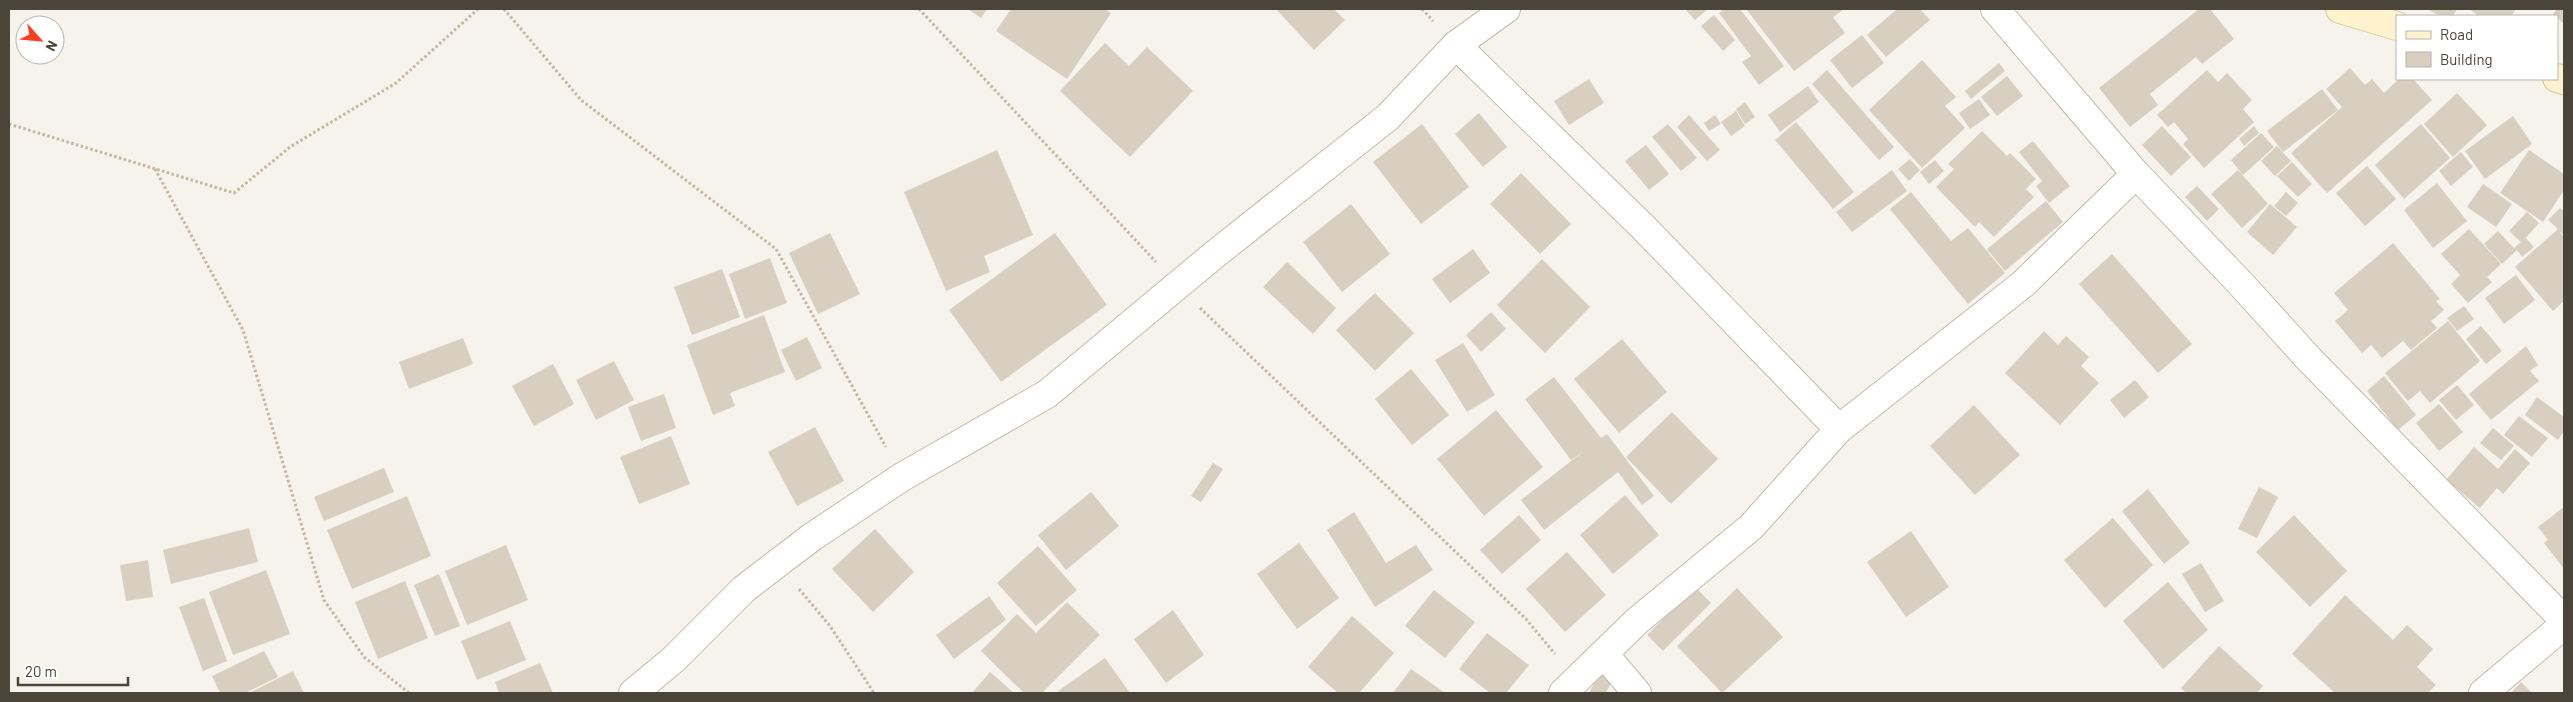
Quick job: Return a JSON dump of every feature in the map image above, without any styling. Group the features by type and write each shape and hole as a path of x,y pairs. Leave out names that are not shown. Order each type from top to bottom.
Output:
{"main road":[{"path":"2340,9 2396,26"}],"street":[{"path":"632,693 674,659 744,589 812,536 902,477 1047,394 1388,117 1456,45 1506,9"},
{"path":"1995,9 2136,174 2241,284 2308,358 2564,620"},
{"path":"1456,45 1643,227 1839,429"},
{"path":"1570,687 1637,621 1751,527 1839,429 2024,284 2136,174"},
{"path":"2483,693 2564,626"},
{"path":"1604,654 1637,693"}],"path":[{"path":"9,124 234,193 290,147 396,83 478,9"},
{"path":"504,9 580,100 776,249 902,477"},
{"path":"919,9 1177,287 1526,619 1570,687"},
{"path":"155,169 243,330 324,600 364,657 409,693"},
{"path":"777,564 830,626 874,693"}],"building":[{"path":"968,9 987,9 981,18"},
{"path":"1011,9 1105,9 1111,13 1067,79 996,31"},
{"path":"1276,9 1334,9 1345,20 1314,50"},
{"path":"1685,9 1708,9 1695,20"},
{"path":"1724,9 1740,9 1784,66 1759,85 1742,62 1751,56 1719,13"},
{"path":"1746,9 1844,9 1833,17 1845,33 1794,71"},
{"path":"1897,9 1920,9 1930,20 1886,57 1867,35"},
{"path":"2199,9 2210,9 2234,39 2202,64 2196,57 2150,94 2158,105 2130,127 2099,88"},
{"path":"2427,9 2457,9 2454,15 2438,15"},
{"path":"2469,9 2516,9 2512,15 2478,15"},
{"path":"2557,9 2564,9 2564,24 2558,19 2558,15 2553,14"},
{"path":"1714,15 1735,40 1723,51 1701,26"},
{"path":"1862,35 1884,63 1852,88 1830,60"},
{"path":"1105,43 1129,66 1147,47 1193,91 1130,157 1060,91"},
{"path":"1922,60 1956,97 1945,106 1965,128 1922,168 1869,110"},
{"path":"1999,63 2005,71 1971,99 1965,91"},
{"path":"2350,68 2365,85 2372,79 2384,93 2398,80 2414,80 2432,100 2327,193 2291,153 2342,107 2326,89"},
{"path":"1827,70 1894,147 1879,160 1812,84"},
{"path":"2207,70 2218,82 2227,73 2252,100 2243,109 2254,122 2204,168 2183,144 2188,139 2174,122 2168,127 2157,115"},
{"path":"2007,76 2023,96 1997,116 1981,97"},
{"path":"1589,79 1604,103 1569,125 1554,101"},
{"path":"1808,86 1819,102 1780,132 1768,115"},
{"path":"2322,89 2338,110 2283,152 2267,131"},
{"path":"2457,93 2487,125 2453,157 2424,124"},
{"path":"1979,99 1990,115 1970,129 1959,113"},
{"path":"1745,102 1755,117 1745,124 1736,109"},
{"path":"1736,111 1745,126 1731,136 1721,122"},
{"path":"1479,113 1507,147 1483,167 1455,134"},
{"path":"1689,115 1720,150 1707,161 1677,127"},
{"path":"1715,115 1721,124 1709,131 1704,123"},
{"path":"2513,116 2532,144 2485,179 2465,151"},
{"path":"1796,122 1854,192 1833,209 1775,140"},
{"path":"1422,124 1469,187 1421,224 1373,162"},
{"path":"1668,124 1697,158 1681,171 1652,137"},
{"path":"2421,124 2450,158 2404,199 2375,165"},
{"path":"2162,126 2191,157 2171,176 2142,145"},
{"path":"2254,126 2259,133 2244,146 2239,139"},
{"path":"1982,131 2007,156 2010,153 2036,179 2026,189 2034,197 1994,237 1979,222 1975,227 1936,187 1954,169 1948,164"},
{"path":"2261,133 2274,147 2243,175 2231,160"},
{"path":"2033,141 2070,186 2049,203 2036,186 2042,181 2019,152"},
{"path":"1646,145 1669,174 1649,190 1625,161"},
{"path":"2277,146 2291,161 2275,176 2261,161"},
{"path":"997,150 1033,235 984,256 990,272 946,291 904,192"},
{"path":"2529,150 2564,174 2564,190 2543,222 2500,193"},
{"path":"2461,152 2473,167 2451,186 2439,171"},
{"path":"1910,159 1920,170 1909,181 1898,169"},
{"path":"1935,160 1944,171 1929,184 1920,172"},
{"path":"2292,162 2312,184 2298,197 2277,176"},
{"path":"2367,166 2396,199 2365,226 2336,193"},
{"path":"1892,170 1907,191 1852,232 1836,212"},
{"path":"2238,170 2268,204 2242,228 2211,194"},
{"path":"1521,173 1571,224 1540,254 1490,204"},
{"path":"2437,183 2467,221 2433,248 2404,210"},
{"path":"2483,184 2512,204 2496,227 2467,207"},
{"path":"2197,186 2219,209 2207,221 2185,197"},
{"path":"1911,192 1951,241 1968,228 2005,273 1968,304 1890,209"},
{"path":"2286,192 2298,203 2286,216 2274,206"},
{"path":"2046,201 2063,222 2005,271 1987,249"},
{"path":"1351,204 1390,254 1342,292 1303,242"},
{"path":"2270,204 2297,227 2273,255 2247,232"},
{"path":"2560,208 2564,211 2564,235 2559,231 2564,237 2564,301 2553,311 2515,267 2558,229 2548,220"},
{"path":"2527,212 2539,223 2522,242 2526,238 2534,247 2522,257 2517,250 2502,264 2484,244 2498,231 2514,248 2521,242 2509,231"},
{"path":"2469,229 2501,264 2487,277 2492,282 2468,303 2451,284 2460,275 2441,254"},
{"path":"830,233 860,294 818,314 789,253"},
{"path":"1055,233 1107,305 1001,382 949,310"},
{"path":"2393,243 2440,299 2436,301 2444,310 2431,321 2437,328 2411,350 2403,341 2382,358 2371,345 2362,353 2335,321 2348,310 2334,293"},
{"path":"1473,249 1490,273 1450,303 1432,279"},
{"path":"2112,254 2192,344 2158,373 2079,284"},
{"path":"770,258 787,303 745,319 729,274"},
{"path":"1542,259 1590,307 1545,353 1497,305"},
{"path":"1287,262 1336,308 1313,334 1263,287"},
{"path":"722,269 740,317 692,335 674,287"},
{"path":"2516,275 2535,300 2504,324 2485,298"},
{"path":"1375,293 1414,333 1375,371 1336,330"},
{"path":"2464,306 2474,319 2457,331 2447,318"},
{"path":"1491,312 1506,329 1481,352 1466,335"},
{"path":"764,315 785,372 730,393 735,406 713,415 687,345"},
{"path":"2448,321 2480,361 2430,403 2420,391 2408,401 2385,373"},
{"path":"2481,326 2502,351 2486,364 2466,339"},
{"path":"2044,331 2058,345 2066,336 2089,357 2081,366 2099,383 2060,425 2005,373"},
{"path":"807,337 822,368 796,381 781,350"},
{"path":"463,338 473,364 409,389 399,362"},
{"path":"1622,339 1667,392 1619,433 1574,379"},
{"path":"1463,343 1495,395 1467,412 1435,360"},
{"path":"2526,346 2538,365 2530,371 2539,381 2491,420 2469,394"},
{"path":"614,361 634,400 596,420 576,380"},
{"path":"553,364 574,404 534,426 512,386"},
{"path":"1411,369 1449,415 1412,445 1375,399"},
{"path":"2384,376 2416,415 2398,430 2367,391"},
{"path":"1554,377 1601,438 1607,434 1654,496 1642,505 1618,472 1544,530 1521,500 1584,451 1571,460 1525,399"},
{"path":"2135,380 2149,397 2124,418 2110,400"},
{"path":"2457,385 2474,405 2456,420 2439,400"},
{"path":"664,394 676,428 641,441 628,407"},
{"path":"2537,397 2564,417 2564,431 2558,440 2525,415"},
{"path":"2439,404 2463,432 2439,451 2416,423"},
{"path":"1974,405 2020,455 1975,495 1930,446"},
{"path":"1496,410 1543,467 1484,516 1437,459"},
{"path":"1672,412 1718,459 1671,504 1626,457"},
{"path":"2519,416 2548,438 2532,457 2504,435"},
{"path":"815,427 844,481 797,506 768,452"},
{"path":"2493,428 2514,446 2501,460 2480,443"},
{"path":"671,436 690,484 639,504 620,457"},
{"path":"2474,447 2498,469 2515,449 2530,463 2503,494 2497,488 2480,508 2446,480"},
{"path":"1213,463 1223,469 1201,502 1191,496"},
{"path":"384,468 394,492 324,521 314,497"},
{"path":"2259,487 2278,497 2257,538 2238,529"},
{"path":"2148,489 2190,543 2164,564 2122,511"},
{"path":"1091,492 1119,526 1066,570 1038,535"},
{"path":"1625,495 1659,535 1613,574 1580,535"},
{"path":"407,496 431,556 352,589 327,530"},
{"path":"2564,507 2564,569 2544,543 2548,540 2538,527"},
{"path":"1354,512 1386,563 1416,545 1433,570 1375,607 1327,530"},
{"path":"1519,515 1541,540 1502,574 1480,550"},
{"path":"2294,515 2347,571 2310,607 2256,552"},
{"path":"2113,518 2153,565 2105,608 2064,560"},
{"path":"249,528 258,562 171,584 163,550"},
{"path":"875,529 914,572 873,612 832,569"},
{"path":"1911,531 1949,587 1906,617 1867,562"},
{"path":"1299,543 1339,598 1297,629 1257,574"},
{"path":"506,545 528,600 467,625 445,571"},
{"path":"1038,546 1077,590 1036,626 997,583"},
{"path":"1567,552 1606,595 1565,632 1526,589"},
{"path":"148,560 153,597 126,601 120,565"},
{"path":"2201,563 2224,601 2205,612 2182,574"},
{"path":"266,570 290,634 233,655 209,592"},
{"path":"439,574 460,626 435,636 414,585"},
{"path":"405,581 428,638 378,659 355,602"},
{"path":"2168,582 2208,630 2163,669 2123,621"},
{"path":"1695,587 1711,603 1663,651 1647,635"},
{"path":"1737,588 1783,637 1722,693 1677,646"},
{"path":"1434,590 1475,622 1445,658 1405,626"},
{"path":"2345,595 2393,640 2407,625 2433,649 2417,667 2436,685 2428,693 2335,693 2292,654"},
{"path":"989,596 1006,620 954,659 936,635"},
{"path":"204,598 227,661 203,671 179,607"},
{"path":"1067,602 1100,635 1042,693 1024,693 981,651 1017,614 1036,633"},
{"path":"1173,610 1204,655 1166,683 1134,639"},
{"path":"1352,616 1394,653 1359,693 1338,693 1308,667"},
{"path":"510,621 526,660 477,680 461,641"},
{"path":"1487,633 1529,665 1506,693 1490,693 1459,669"},
{"path":"2219,646 2263,686 2257,693 2186,693 2181,688"},
{"path":"264,651 278,677 245,693 220,693 212,676"},
{"path":"1105,658 1130,693 1060,693 1058,691"},
{"path":"540,663 553,693 499,693 495,682"},
{"path":"1411,669 1445,693 1393,693"},
{"path":"293,671 304,693 249,693"},
{"path":"990,672 1014,693 972,693"},
{"path":"1599,674 1612,681 1606,693 1589,693"},
{"path":"2521,682 2532,693 2511,693"}]}
